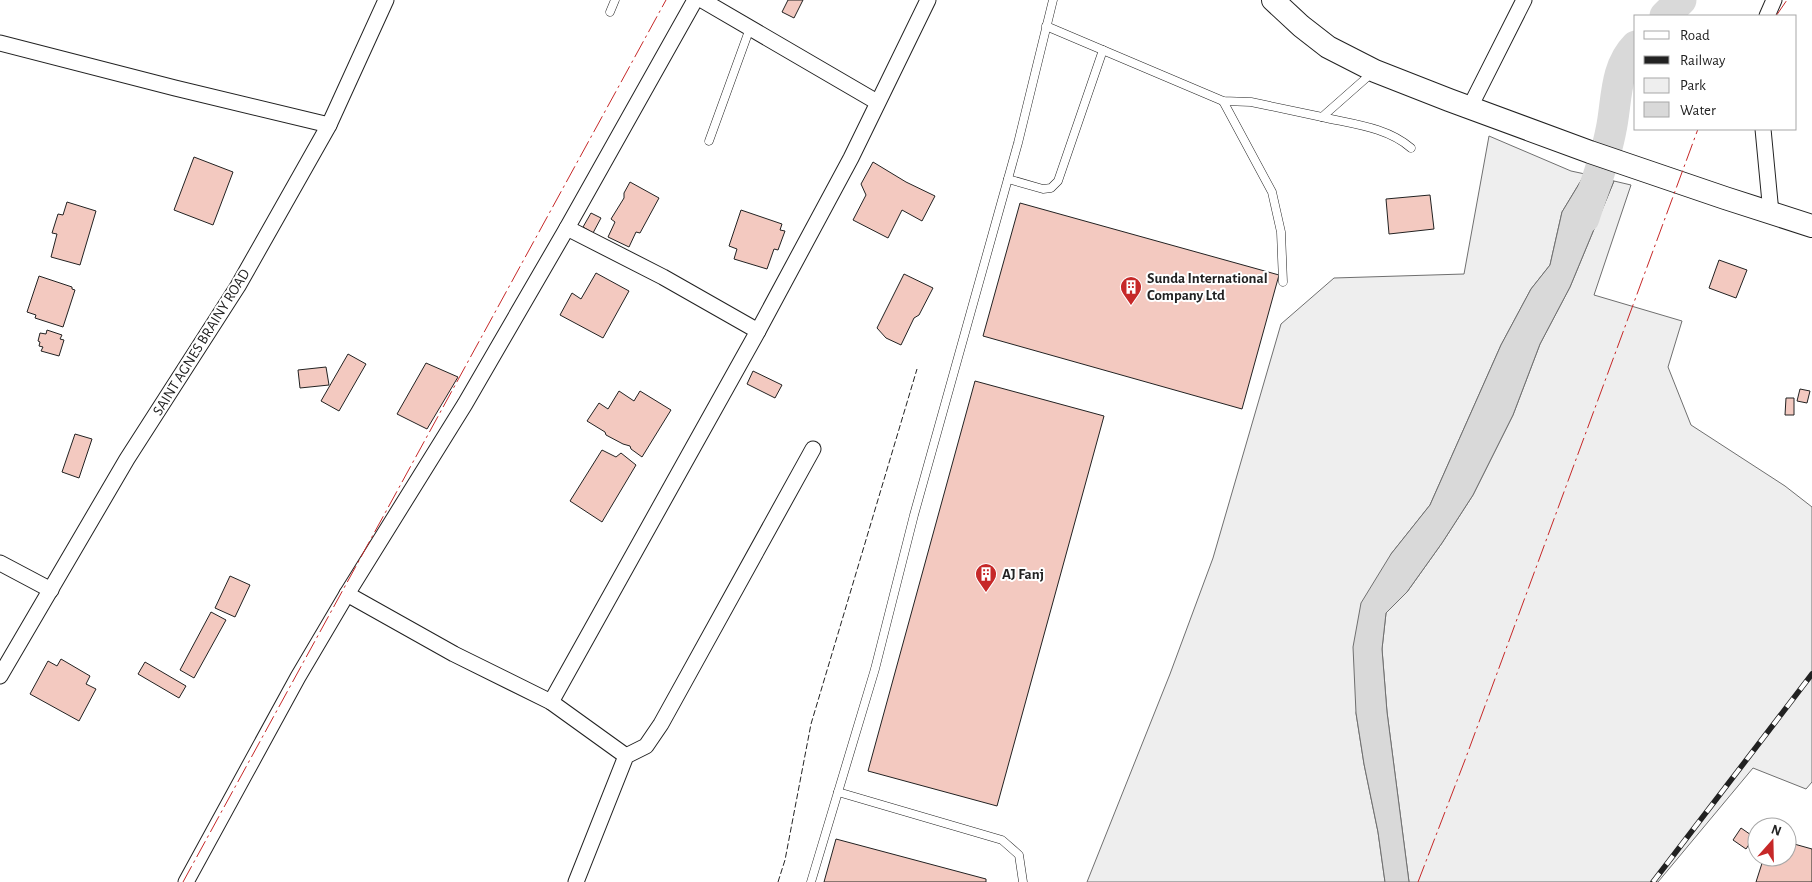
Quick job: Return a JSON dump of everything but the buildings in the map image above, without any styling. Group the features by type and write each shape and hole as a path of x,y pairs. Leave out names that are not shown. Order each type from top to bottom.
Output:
{"main road":[{"path":"1272,0 1301,26 1328,46 1375,71 1590,152 1812,226"}],"street":[{"name":"SAINT AGNES BRAINY ROAD","path":"0,676 126,459 238,286 328,125 386,0"},
{"path":"186,882 298,677 347,594 465,404 567,228 695,0"},
{"path":"702,0 877,102"},
{"path":"551,702 758,330 851,158 928,0"},
{"path":"1470,107 1524,0"},
{"path":"1767,15 1774,0"},
{"path":"0,43 328,125"},
{"path":"1763,130 1771,213"},
{"path":"567,228 663,277 758,330"},
{"path":"576,882 626,756 646,746 661,724 813,449"},
{"path":"0,564 51,590"},
{"path":"347,594 454,654 551,702 626,756"}],"lane":[{"path":"610,12 615,0"},
{"path":"811,882 875,669 914,515 1008,179 1054,0"},
{"path":"1046,26 1223,102 1252,102 1386,132 1402,140 1411,148"},
{"path":"710,141 750,28"},
{"path":"1008,179 1043,189 1051,188 1058,180 1103,50"},
{"path":"1322,117 1375,71"},
{"path":"1223,102 1272,192 1281,232 1283,282"},
{"path":"838,792 1002,840 1019,855 1023,882"}],"green space":[{"path":"1489,136 1571,171 1585,174 1562,212 1550,265 1531,289 1501,345 1430,505 1391,554 1356,713 1378,832 1385,882 1087,882 1170,674 1213,558 1281,324 1334,278 1464,274"},
{"path":"1614,181 1631,185 1594,295 1682,321 1668,367 1691,425 1785,486 1812,507 1812,782 1806,789 1753,768 1658,882 1409,882 1387,712 1382,649 1386,613 1407,592 1473,495 1513,415 1540,344 1570,287"}],"water":[{"path":"1585,174 1614,181 1570,287 1540,344 1513,415 1473,495 1407,592 1386,613 1382,649 1387,712 1409,882 1385,882 1378,832 1356,713 1353,647 1361,603 1391,554 1430,505 1501,345 1531,289 1550,265 1562,212"}],"waterway":[{"path":"1666,15 1681,0"},
{"path":"1584,218 1609,141 1620,75 1634,49"}],"railway":[{"path":"1653,882 1812,674"}],"fence":[{"path":"778,882 785,860 811,724 917,369"}],"power":[{"path":"183,882 666,0"},
{"path":"1777,15 1787,0"},
{"path":"1418,882 1465,760 1698,130"}],"place":[{"name":"Sunda International Company Ltd","path":"1131,306"},
{"name":"AJ Fanj","path":"986,593"}]}
